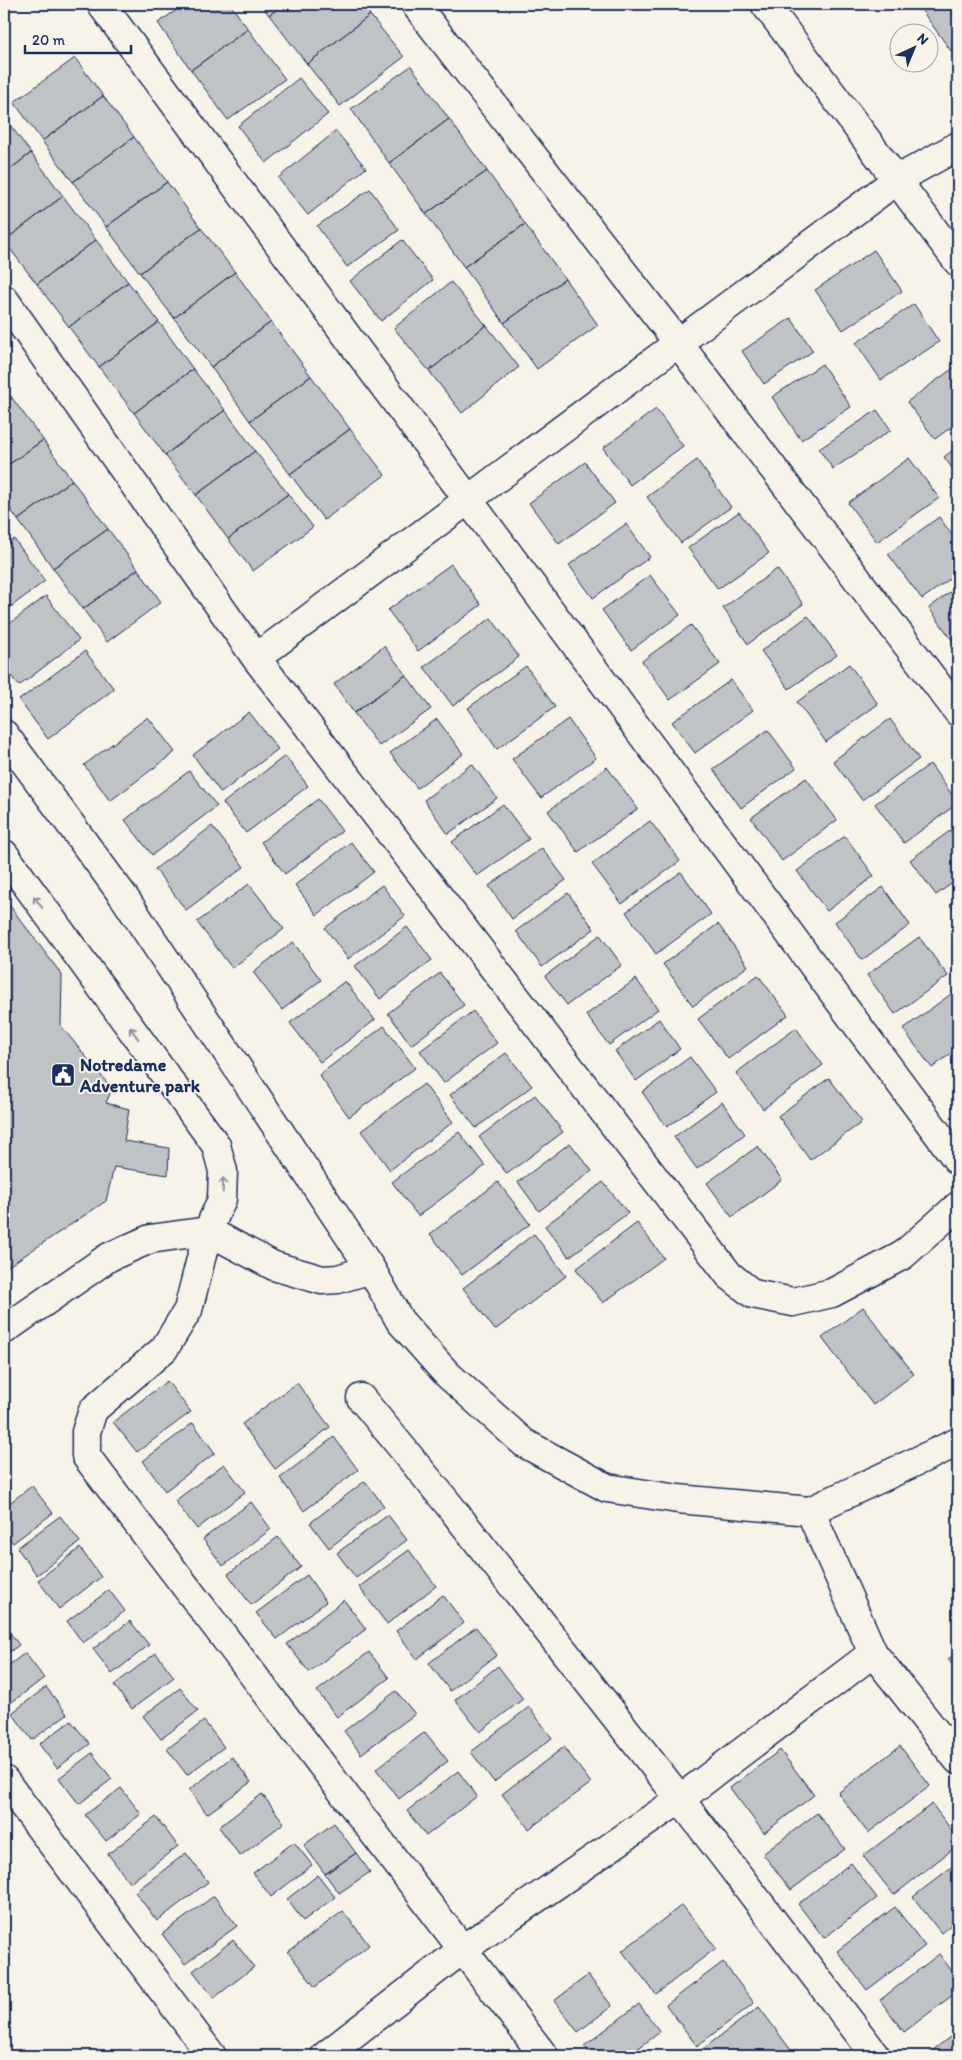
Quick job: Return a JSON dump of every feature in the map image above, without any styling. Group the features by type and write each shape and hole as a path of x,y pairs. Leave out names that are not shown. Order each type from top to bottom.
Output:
{"street":[{"path":"102,4 958,1161"},
{"path":"415,4 679,344 958,712"},
{"path":"765,4 958,262"},
{"path":"256,658 469,502 898,180 958,146"},
{"path":"4,299 256,658 728,1275 753,1294 793,1302 832,1293 903,1255 958,1206"},
{"path":"8,748 124,897 371,1269 400,1321 447,1374 524,1443 607,1488 678,1499 810,1511 958,1442"},
{"path":"4,854 216,1145 223,1171 222,1199 208,1231 188,1310 164,1349 93,1410 86,1432 86,1456 544,2056"},
{"path":"4,1330 109,1257 150,1239 208,1231 274,1266 303,1277 322,1280 338,1279 371,1269"},
{"path":"361,1398 449,1505 680,1799 876,2056"},
{"path":"810,1511 873,1653 958,1760"},
{"path":"325,2056 463,1949 680,1799 873,1653"},
{"path":"4,1780 212,2056"}],"building":[{"path":"185,4 230,4 248,29 191,70 158,23"},
{"path":"261,4 284,4 269,15"},
{"path":"284,4 362,4 370,15 307,64 269,15"},
{"path":"917,4 958,4 958,46 951,51 940,36 940,22 930,22"},
{"path":"370,15 404,57 340,106 307,64"},
{"path":"248,29 285,79 228,120 191,70"},
{"path":"75,58 103,96 42,141 14,102"},
{"path":"411,66 449,119 389,163 351,109"},
{"path":"299,78 328,114 266,163 238,126"},
{"path":"103,96 134,137 73,182 42,141"},
{"path":"4,117 31,153 4,174"},
{"path":"449,119 487,171 426,214 389,163"},
{"path":"336,131 366,168 308,215 278,178"},
{"path":"134,137 167,182 106,227 73,182"},
{"path":"31,153 63,196 4,241 4,174"},
{"path":"487,171 525,224 464,267 426,214"},
{"path":"167,182 201,228 140,273 106,227"},
{"path":"370,189 399,230 347,267 317,226"},
{"path":"63,196 96,240 37,284 4,241"},
{"path":"525,224 565,279 504,323 464,267"},
{"path":"201,228 235,272 174,318 140,273"},
{"path":"96,240 128,282 69,327 37,284"},
{"path":"402,240 433,280 381,321 350,281"},
{"path":"874,250 902,291 843,330 815,290"},
{"path":"235,272 271,322 211,367 174,318"},
{"path":"565,279 598,325 537,369 504,323"},
{"path":"128,282 159,322 99,367 69,327"},
{"path":"451,282 486,325 429,371 394,328"},
{"path":"914,304 939,342 881,380 856,343"},
{"path":"791,318 813,351 764,384 742,351"},
{"path":"159,322 193,369 134,413 99,367"},
{"path":"271,322 311,376 250,421 211,367"},
{"path":"486,325 519,367 462,413 429,371"},
{"path":"822,364 851,407 801,440 772,397"},
{"path":"956,366 958,369 958,422 935,439 907,402"},
{"path":"193,369 225,410 165,455 134,413"},
{"path":"311,376 350,429 290,474 250,421"},
{"path":"4,386 12,398 4,403"},
{"path":"12,398 43,440 4,468 4,403"},
{"path":"656,409 683,446 630,485 603,448"},
{"path":"225,410 255,451 196,495 165,455"},
{"path":"877,410 891,430 833,469 819,449"},
{"path":"350,429 385,475 324,520 290,474"},
{"path":"43,440 72,480 18,520 4,500 4,468"},
{"path":"958,446 958,476 944,457"},
{"path":"255,451 288,494 228,539 196,495"},
{"path":"909,458 939,498 877,542 848,503"},
{"path":"697,460 731,507 681,543 647,497"},
{"path":"585,462 615,503 559,544 529,503"},
{"path":"72,480 108,529 53,568 18,520"},
{"path":"288,494 313,527 253,571 228,539"},
{"path":"739,512 769,553 718,589 688,548"},
{"path":"939,517 958,543 958,573 922,599 888,554"},
{"path":"626,524 650,557 593,598 569,565"},
{"path":"108,529 138,569 83,609 53,568"},
{"path":"14,539 45,581 4,612 4,547"},
{"path":"451,564 481,605 418,651 388,610"},
{"path":"138,569 161,602 107,642 83,609"},
{"path":"777,569 803,604 748,644 723,608"},
{"path":"650,575 680,615 631,650 602,610"},
{"path":"958,586 958,641 955,644 929,608"},
{"path":"46,596 79,640 19,686 4,667 4,628"},
{"path":"808,616 837,655 789,689 761,651"},
{"path":"491,618 519,657 453,706 424,667"},
{"path":"691,625 720,664 670,700 642,661"},
{"path":"384,646 406,675 354,713 334,684"},
{"path":"85,651 114,689 48,739 19,700"},
{"path":"849,664 878,704 826,742 797,702"},
{"path":"526,666 555,707 497,749 468,708"},
{"path":"406,675 431,709 379,746 354,713"},
{"path":"731,680 753,710 695,753 672,722"},
{"path":"249,712 278,749 221,793 193,755"},
{"path":"148,717 175,752 110,801 84,765"},
{"path":"437,719 463,754 417,788 390,753"},
{"path":"568,719 596,758 541,798 512,759"},
{"path":"890,719 919,759 862,800 833,761"},
{"path":"768,730 796,768 741,808 713,769"},
{"path":"285,756 308,786 246,833 223,803"},
{"path":"472,764 497,798 448,834 424,800"},
{"path":"930,764 958,803 904,843 875,804"},
{"path":"607,767 638,809 578,852 548,811"},
{"path":"189,771 217,806 152,855 125,820"},
{"path":"806,778 837,820 782,861 751,818"},
{"path":"318,799 342,831 285,874 261,842"},
{"path":"503,804 529,839 477,876 452,842"},
{"path":"650,821 680,861 622,904 592,864"},
{"path":"958,825 958,879 936,895 910,860"},
{"path":"212,826 244,867 186,910 155,869"},
{"path":"845,836 874,876 827,911 797,871"},
{"path":"351,842 374,872 317,915 295,885"},
{"path":"542,848 566,880 512,919 489,886"},
{"path":"681,872 711,914 656,954 626,912"},
{"path":"249,884 284,929 232,968 197,922"},
{"path":"382,885 405,916 348,959 325,928"},
{"path":"883,887 910,925 862,960 835,922"},
{"path":"568,893 594,929 542,967 516,931"},
{"path":"4,898 62,975 61,1026 112,1089 106,1103 129,1109 124,1141 169,1148 168,1175 114,1167 106,1201 4,1269"},
{"path":"958,899 958,916 950,905"},
{"path":"718,924 748,966 693,1006 663,964"},
{"path":"407,927 432,960 380,999 355,966"},
{"path":"600,935 622,965 567,1005 545,976"},
{"path":"919,937 948,976 895,1014 867,975"},
{"path":"293,942 321,980 282,1010 253,972"},
{"path":"440,973 464,1005 411,1045 388,1013"},
{"path":"758,975 788,1015 728,1059 698,1019"},
{"path":"636,979 658,1009 609,1045 586,1015"},
{"path":"345,981 375,1020 320,1062 290,1023"},
{"path":"958,989 958,1048 932,1068 903,1029"},
{"path":"473,1011 497,1043 444,1083 420,1051"},
{"path":"659,1019 680,1049 636,1081 615,1051"},
{"path":"384,1026 415,1068 349,1117 319,1075"},
{"path":"796,1028 823,1065 763,1109 736,1073"},
{"path":"506,1053 532,1086 476,1128 450,1095"},
{"path":"690,1057 716,1092 667,1127 642,1092"},
{"path":"829,1078 862,1122 810,1160 778,1116"},
{"path":"424,1084 453,1122 390,1170 361,1131"},
{"path":"535,1095 563,1132 507,1174 479,1137"},
{"path":"722,1102 745,1134 697,1169 674,1137"},
{"path":"459,1132 485,1166 418,1216 392,1182"},
{"path":"570,1143 592,1171 539,1211 518,1182"},
{"path":"758,1146 782,1180 732,1217 707,1183"},
{"path":"498,1182 530,1224 462,1275 430,1234"},
{"path":"603,1182 628,1213 569,1257 545,1226"},
{"path":"637,1223 664,1258 603,1303 576,1269"},
{"path":"534,1234 566,1276 495,1330 463,1288"},
{"path":"863,1307 914,1374 873,1405 822,1338"},
{"path":"167,1381 191,1412 137,1452 113,1422"},
{"path":"297,1383 330,1427 275,1469 242,1424"},
{"path":"193,1423 215,1453 165,1491 143,1461"},
{"path":"334,1437 358,1470 304,1511 280,1478"},
{"path":"224,1464 245,1492 197,1529 175,1501"},
{"path":"365,1481 384,1506 329,1548 310,1523"},
{"path":"32,1486 53,1513 13,1543 4,1531 4,1507"},
{"path":"251,1502 271,1529 223,1566 203,1539"},
{"path":"388,1515 407,1540 356,1578 337,1553"},
{"path":"60,1516 80,1542 37,1575 17,1548"},
{"path":"278,1537 301,1567 251,1605 228,1574"},
{"path":"80,1548 101,1577 59,1609 38,1580"},
{"path":"409,1550 436,1586 387,1624 359,1587"},
{"path":"307,1575 326,1602 277,1639 256,1613"},
{"path":"109,1590 125,1611 83,1643 67,1621"},
{"path":"443,1595 464,1623 417,1659 396,1631"},
{"path":"344,1600 366,1629 309,1672 287,1644"},
{"path":"130,1621 149,1645 112,1674 93,1649"},
{"path":"4,1625 19,1645 4,1656"},
{"path":"476,1627 497,1655 450,1691 429,1663"},
{"path":"369,1652 389,1678 337,1717 317,1691"},
{"path":"958,1652 958,1672 948,1659"},
{"path":"25,1653 44,1678 4,1708 4,1669"},
{"path":"156,1653 174,1677 132,1709 114,1685"},
{"path":"498,1666 523,1699 480,1732 455,1700"},
{"path":"46,1687 67,1714 32,1740 12,1713"},
{"path":"180,1688 198,1711 161,1739 143,1716"},
{"path":"396,1691 415,1714 361,1754 344,1731"},
{"path":"529,1707 552,1738 494,1782 471,1752"},
{"path":"71,1721 90,1744 57,1768 39,1744"},
{"path":"204,1721 224,1747 187,1775 167,1749"},
{"path":"425,1732 448,1761 399,1799 376,1769"},
{"path":"900,1746 930,1786 868,1833 838,1793"},
{"path":"564,1747 591,1783 529,1829 502,1794"},
{"path":"780,1750 814,1795 764,1833 730,1788"},
{"path":"92,1753 112,1779 79,1804 59,1778"},
{"path":"232,1757 251,1782 207,1814 189,1790"},
{"path":"458,1771 477,1796 426,1836 407,1811"},
{"path":"121,1788 141,1814 106,1841 85,1815"},
{"path":"262,1794 284,1823 240,1856 219,1827"},
{"path":"932,1804 958,1839 958,1845 894,1895 863,1856"},
{"path":"817,1813 845,1849 791,1890 763,1854"},
{"path":"156,1817 178,1846 130,1883 108,1854"},
{"path":"334,1823 356,1853 325,1874 304,1845"},
{"path":"294,1842 312,1865 271,1897 253,1873"},
{"path":"186,1853 208,1882 157,1921 135,1892"},
{"path":"356,1853 370,1872 339,1893 325,1874"},
{"path":"958,1862 958,1919 941,1933 913,1897"},
{"path":"851,1863 877,1898 824,1938 798,1904"},
{"path":"318,1875 335,1897 303,1921 287,1899"},
{"path":"214,1896 237,1926 185,1964 162,1934"},
{"path":"682,1905 716,1948 656,1994 622,1951"},
{"path":"895,1907 925,1946 867,1990 837,1951"},
{"path":"343,1911 369,1945 315,1987 288,1952"},
{"path":"233,1940 254,1967 214,1998 193,1971"},
{"path":"958,1941 958,1955 951,1946"},
{"path":"939,1954 958,1979 958,1991 904,2032 880,2000"},
{"path":"723,1962 754,2003 697,2046 666,2005"},
{"path":"588,1975 612,2006 578,2032 554,2001"},
{"path":"639,2004 660,2032 628,2056 592,2056 584,2046"},
{"path":"759,2007 790,2049 781,2056 704,2056 700,2051"},
{"path":"958,2031 958,2056 925,2056"},
{"path":"651,2051 655,2056 645,2056"}],"place":[{"name":"Notredame Adventure park","path":"63,1075"}]}
